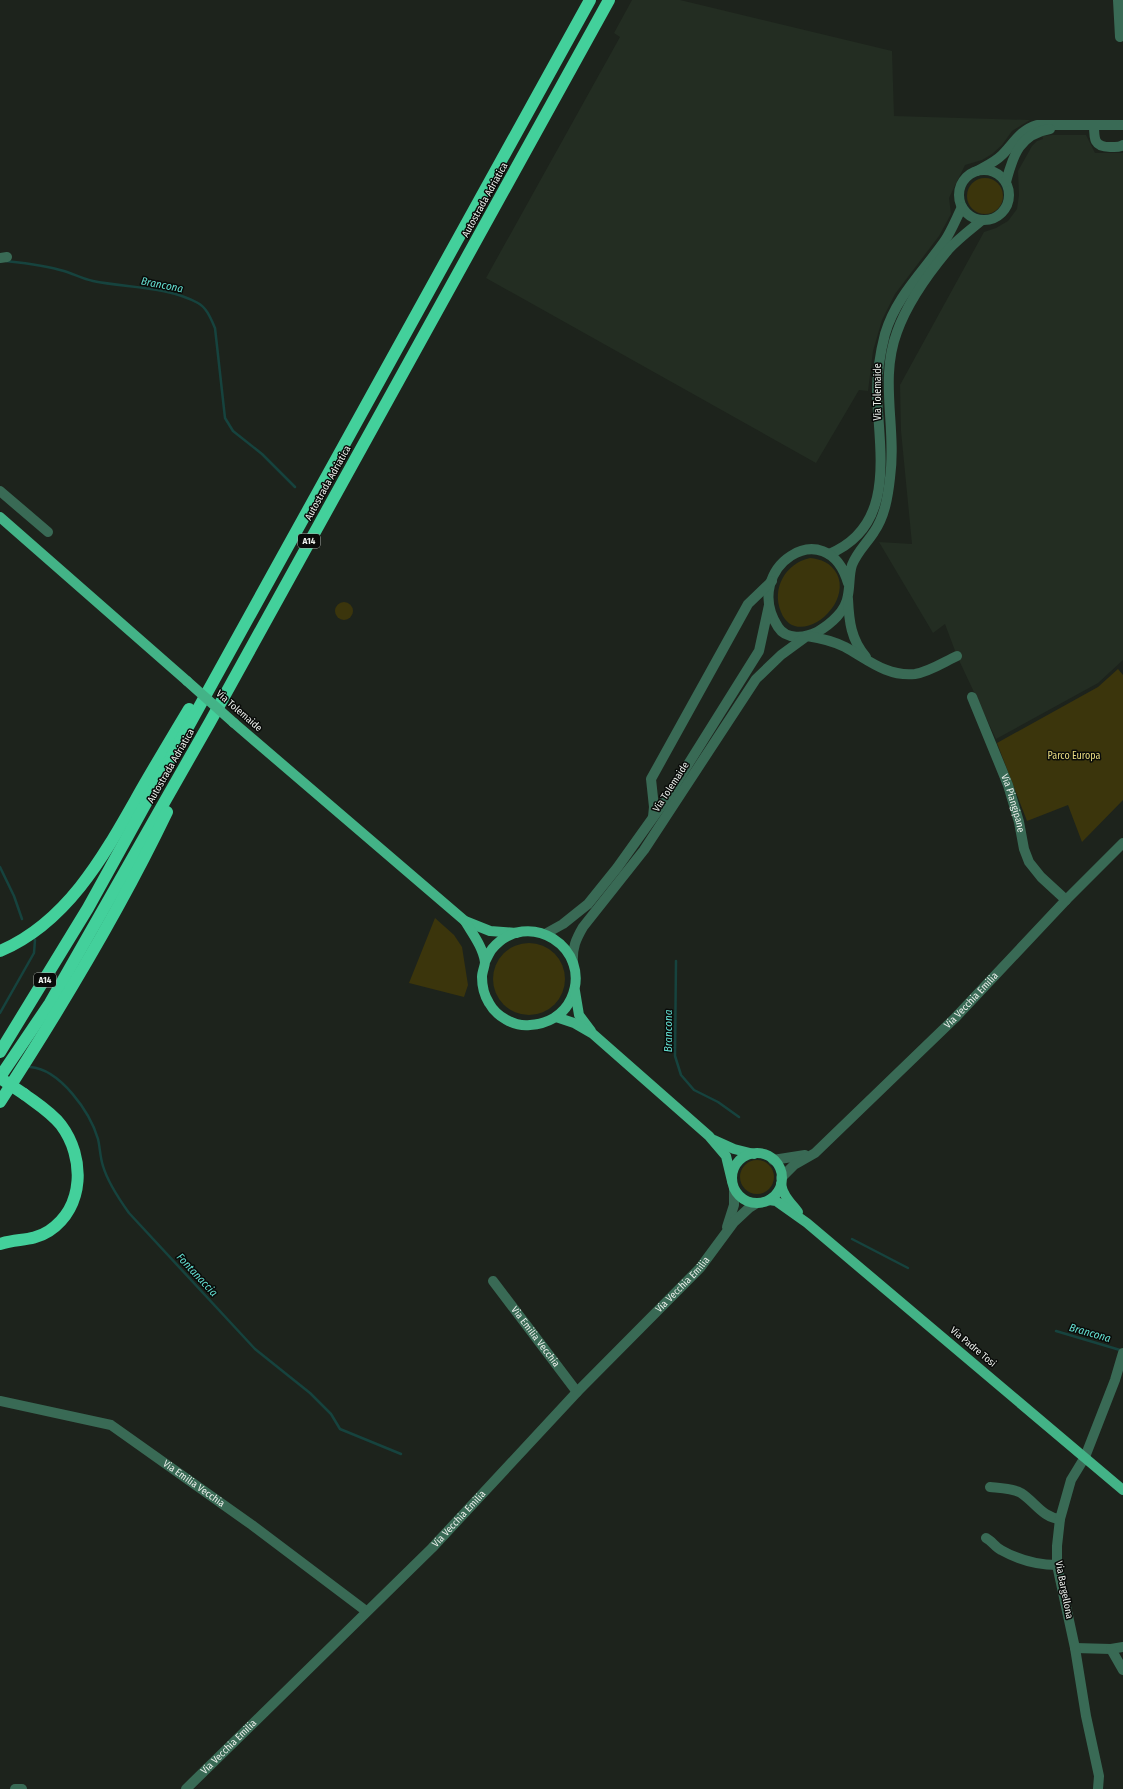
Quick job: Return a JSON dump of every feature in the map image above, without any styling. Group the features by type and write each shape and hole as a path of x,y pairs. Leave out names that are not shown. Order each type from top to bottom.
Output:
{"highway":[{"name":"Autostrada Adriatica","path":"0,1052 88,908 590,0"},
{"name":"Autostrada Adriatica","path":"0,1077 50,1003 210,722 608,0"},
{"path":"0,951 14,945 37,930 76,892 94,868 115,837 232,635 256,603"},
{"path":"0,1102 97,945 154,840 210,722"},
{"path":"0,1077 54,1117 68,1137 76,1159 77,1187 75,1196 65,1216 49,1231 27,1240 3,1241"}],"main road":[{"name":"Via Tolemaide","path":"0,517 234,723 465,920 490,931 516,933 530,931 545,934 557,940 567,950 574,963 576,977 575,991 579,1014 593,1034"},
{"name":"Via Tolemaide","path":"465,920 478,941 485,962"},
{"name":"Via Tolemaide","path":"516,933 502,939 492,950 485,962 482,976 483,990 489,1003 498,1014 510,1022 525,1026 542,1024 556,1017 568,1006 575,991"},
{"name":"Via Tolemaide","path":"556,1017 574,1023 593,1034 709,1136 726,1156 733,1185"},
{"name":"Via Tolemaide","path":"709,1136 723,1145 754,1154 764,1155 773,1160"},
{"path":"754,1154 742,1158 736,1164 733,1171 733,1185 742,1198 748,1202 757,1203 769,1200 776,1201 807,1223"},
{"path":"773,1160 780,1170 782,1191 807,1223"},
{"path":"769,1200 778,1191 781,1181"},
{"name":"Via Padre Tosi","path":"807,1223 1123,1490"}],"street":[{"path":"1118,0 1120,37"},
{"path":"981,221 966,214 962,207 959,197 961,185 970,174 1000,157 1019,134 1029,127 1037,125 1094,127 1123,130"},
{"path":"1006,182 1018,149 1028,137 1038,131 1123,125"},
{"path":"1094,127 1098,145 1102,147 1119,147 1123,145"},
{"path":"977,171 994,171 1006,182"},
{"name":"Via Tolemaide","path":"873,664 860,650 853,636 849,618 848,583 852,567 857,556 875,531 883,515 888,493 891,458 888,376 890,358 897,332 917,292 949,249 981,221 989,221 997,218 1003,213 1008,206 1010,198 1009,189 1006,182"},
{"name":"Via Tolemaide","path":"829,554 841,549 857,536 872,515 879,491 881,472 877,374 886,333 894,308 944,241 962,207"},
{"path":"0,491 48,532"},
{"name":"Via Tolemaide","path":"545,934 563,924 588,904 617,868 653,818 694,756 759,652 770,604 772,581 776,569 784,560 794,553 805,550 817,550 829,554 838,562 845,572 848,583"},
{"path":"653,818 654,807 651,779 748,604 772,581"},
{"name":"Via Tolemaide","path":"574,963 572,952 576,939 583,927 644,850 756,679 781,654 832,620 844,607 848,595"},
{"name":"Via Tolemaide","path":"770,604 773,618 783,633 796,637 807,636 822,638 844,646 887,671 901,674 915,674 957,656"},
{"name":"Via Piangipane","path":"972,697 1008,785 1019,822 1024,849 1029,862 1066,900"},
{"name":"Via Vecchia Emilia","path":"781,1181 794,1165 815,1152 955,1018 1123,842"},
{"path":"773,1160 793,1158 815,1152"},
{"path":"722,1240 731,1217 735,1197 733,1185"},
{"path":"722,1240 734,1222 748,1208 757,1203"},
{"name":"Via Vecchia Emilia","path":"186,1789 432,1548 577,1392 700,1268 722,1240"},
{"name":"Via Emilia Vecchia","path":"493,1281 577,1392"},
{"name":"Via Bargellona","path":"1098,1789 1099,1776 1086,1716 1076,1648 1057,1565 1057,1546 1060,1519 1071,1480 1085,1457 1115,1380 1123,1353"},
{"name":"Via Emilia Vecchia","path":"0,1401 111,1425 252,1525 366,1611"},
{"path":"990,1487 1019,1492 1046,1515 1060,1519"},
{"path":"986,1538 993,1542 999,1549 1019,1558 1045,1565 1057,1565"},
{"path":"1076,1648 1111,1649 1123,1647"},
{"path":"1111,1649 1123,1670"},
{"path":"16,1789 22,1789"}],"shaded area":[{"path":"632,0 680,0 892,51 894,116 1030,120 1012,131 1002,145 992,154 982,160 965,165 949,198 951,214 939,236 895,294 882,320 873,351 868,391 859,390 816,463 486,278 620,37 614,33"},
{"path":"1086,135 1095,153 1123,153 1123,660 1098,683 996,739 957,656 945,624 933,633 879,542 912,544 901,431 900,385 984,232 996,228 1008,221 1017,209 1019,195 1018,171 1032,146 1037,141 1043,139 1042,136"}],"green space":[{"path":"989,178 998,183 1002,189 1002,203 998,209 989,214 981,214 972,209 968,203 967,192 972,183 978,179"},
{"path":"810,558 818,559 829,564 837,574 840,587 837,599 830,611 821,620 810,625 798,627 788,623 781,612 778,603 779,586 788,571 794,565"},
{"path":"344,602 350,605 353,611 350,617 344,620 338,617 335,611 338,605"},
{"name":"Parco Europa","path":"1118,669 1123,675 1123,800 1082,842 1068,805 1027,821 997,743 1098,687"},
{"path":"435,918 454,935 462,947 468,985 464,997 409,983"},
{"path":"522,943 536,943 543,945 555,953 563,965 565,979 563,993 555,1005 543,1013 536,1015 522,1015 515,1013 503,1005 495,993 493,986 493,972 495,965 503,953 515,945"},
{"path":"757,1160 769,1165 774,1177 769,1189 757,1194 745,1189 740,1177 745,1165"}],"waterway":[{"name":"Brancona","path":"6,261 50,267 93,281 160,290 186,297 201,305 208,314 215,328 225,418 233,431 262,454 295,487"},
{"name":"Fontanaccia","path":"0,867 14,896 22,919"},
{"name":"Fontanaccia","path":"0,1013 34,953 35,940"},
{"name":"Brancona","path":"676,961 675,1056 681,1075 694,1090 718,1102 739,1117"},
{"name":"Fontanaccia","path":"30,1067 52,1075 63,1084 81,1105 94,1128 98,1139 101,1159 108,1179 114,1191 129,1213 255,1349 310,1393 331,1414 340,1429 401,1454"},
{"name":"Brancona","path":"852,1239 908,1268"},
{"name":"Brancona","path":"1056,1331 1120,1350"}]}
